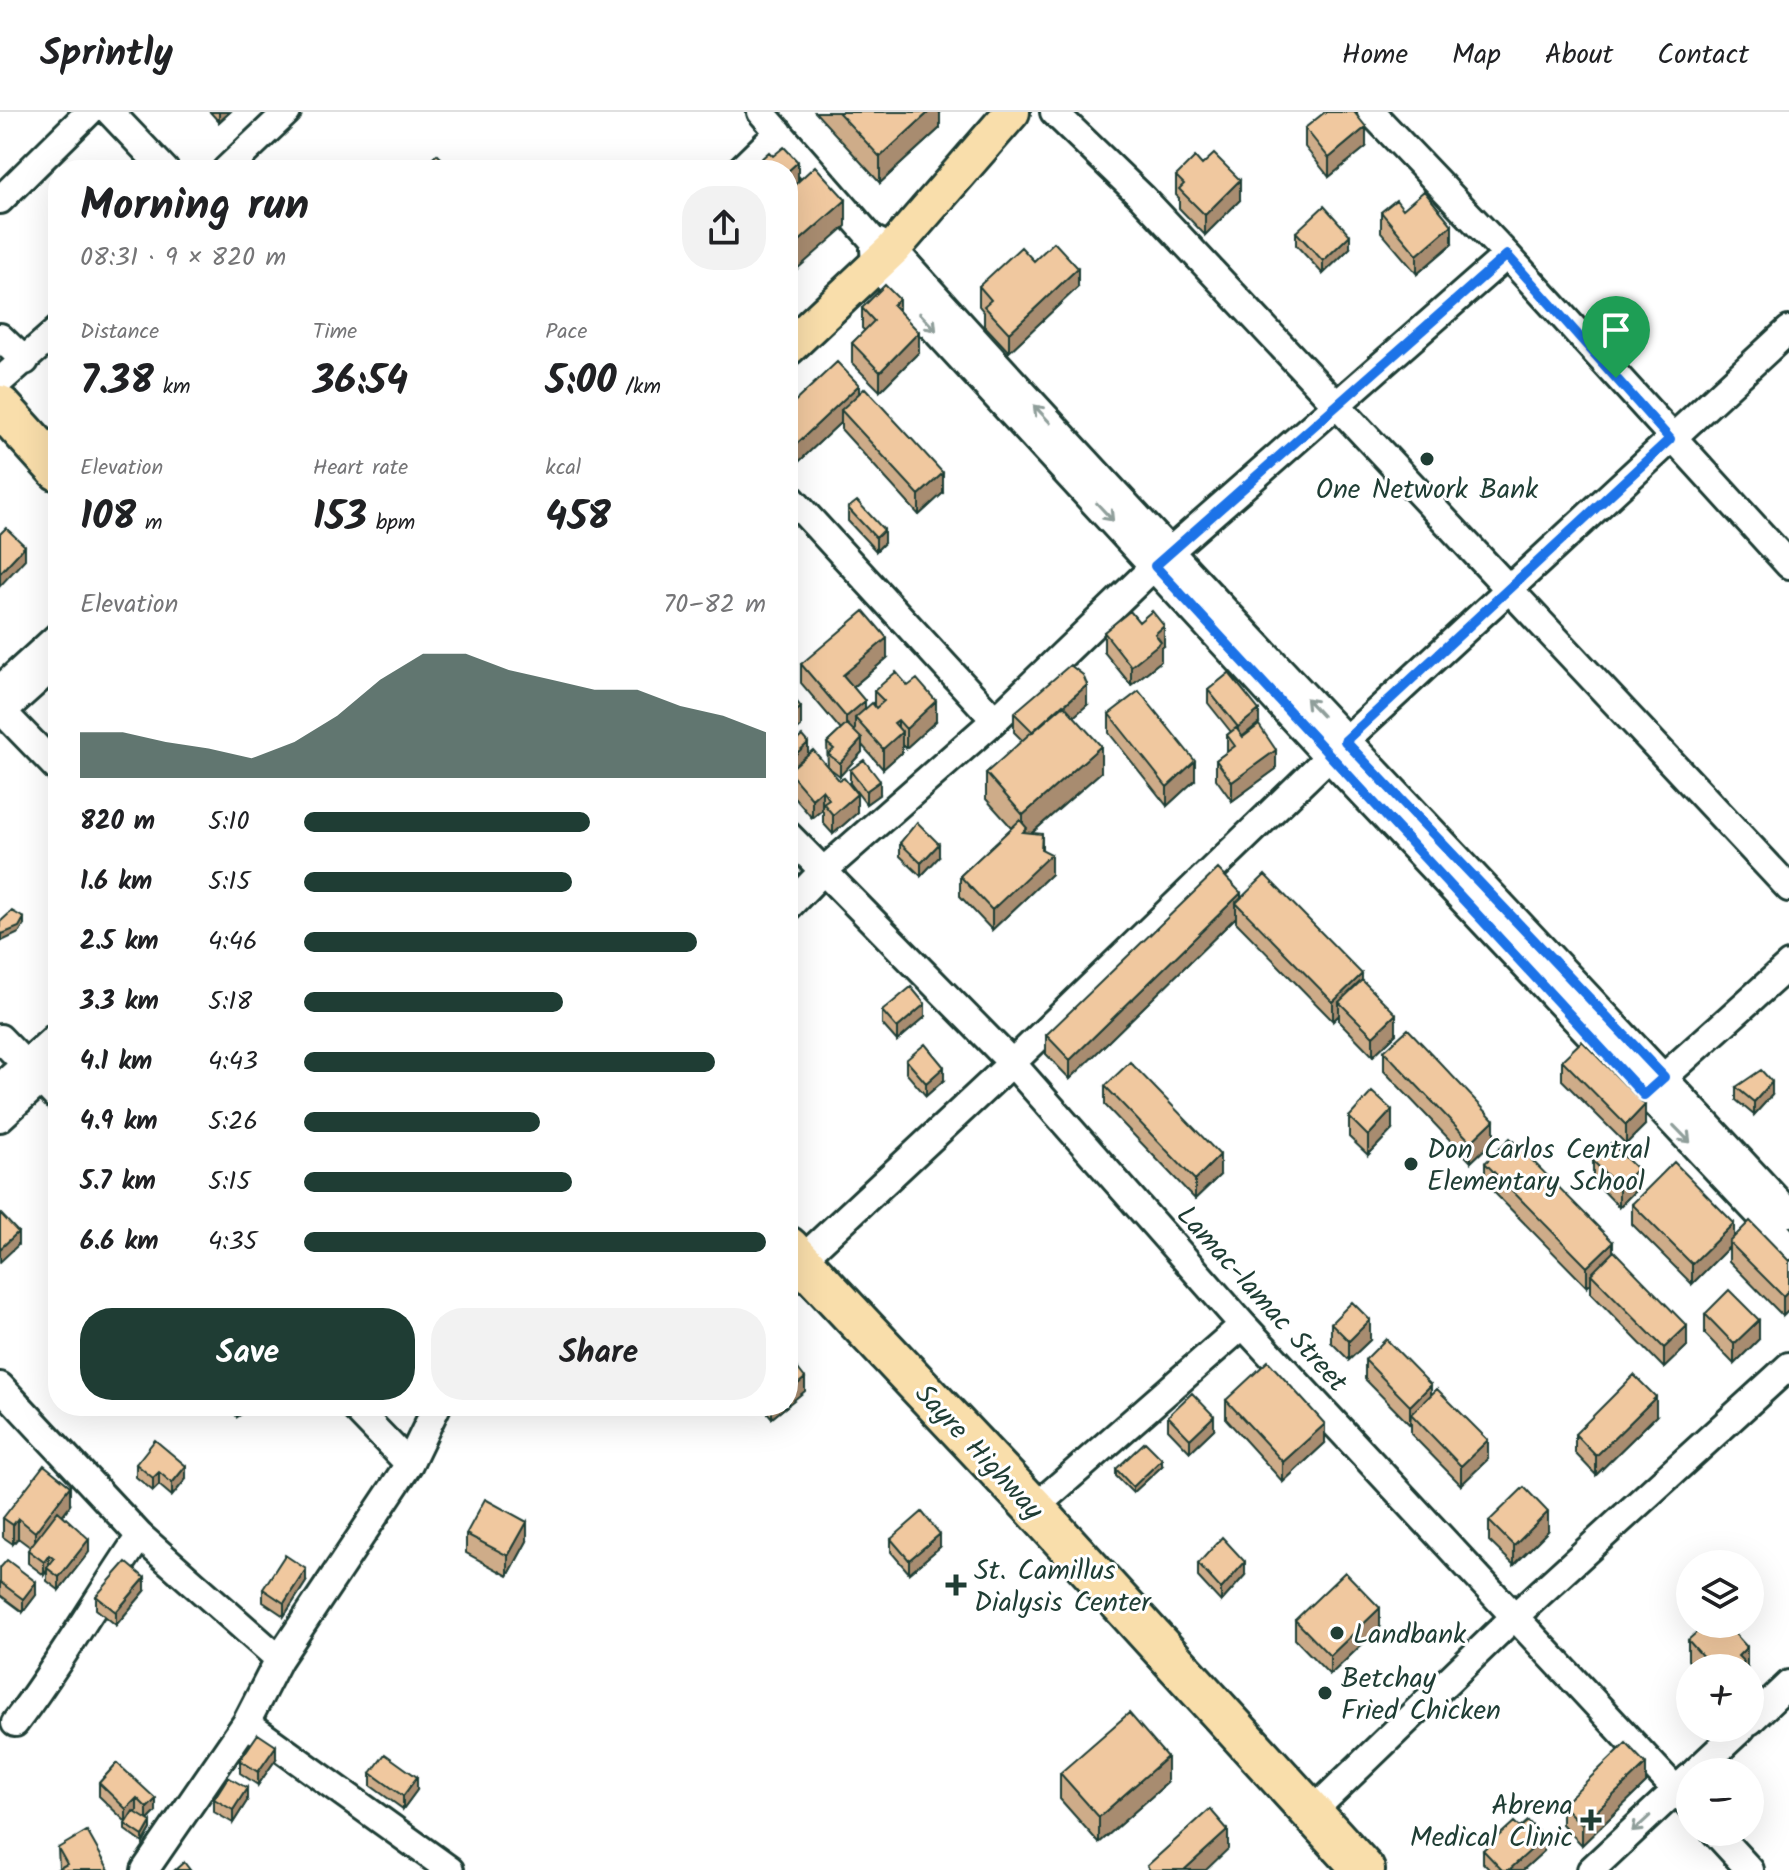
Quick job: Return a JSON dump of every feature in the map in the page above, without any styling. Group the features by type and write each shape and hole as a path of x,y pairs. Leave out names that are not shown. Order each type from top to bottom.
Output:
{"highway":[{"path":"5,390 48,455"},
{"name":"Sayre Highway","path":"798,1258 1034,1508 1364,1870"}],"main road":[{"path":"798,337 1012,112"}],"street":[{"path":"0,200 89,112"},
{"path":"110,112 156,160"},
{"path":"237,160 287,112"},
{"path":"761,112 880,251 1336,749 1644,1095 1789,1246"},
{"path":"1054,112 1142,197 1789,888"},
{"path":"1379,115 1670,439 1789,565"},
{"path":"750,160 779,132"},
{"path":"798,897 995,720 1162,559 1334,404 1507,255"},
{"path":"798,1250 1012,1063 1336,749 1789,330"},
{"path":"0,337 5,390"},
{"path":"5,390 48,341"},
{"path":"798,506 995,720"},
{"path":"1,706 48,648"},
{"path":"1,706 48,670"},
{"path":"1,706 48,758"},
{"path":"1336,749 1664,1077 1789,1213"},
{"name":"Lamac-lamac Street","path":"798,846 1012,1063 1243,1325 1513,1618 1676,1782"},
{"path":"1644,1095 1789,965"},
{"path":"0,1038 46,1077"},
{"path":"0,1087 46,1077"},
{"path":"0,1118 46,1077"},
{"path":"1034,1508 1243,1325"},
{"path":"1311,1813 1513,1618 1789,1366"},
{"path":"0,1386 140,1536 279,1659"},
{"path":"363,1416 409,1464"},
{"path":"145,1870 246,1723 279,1659 409,1464 432,1416"},
{"path":"15,1723 50,1677 83,1620 140,1536"},
{"path":"1764,1708 1789,1684"},
{"path":"246,1723 450,1870"},
{"path":"1710,1758 1727,1742"},
{"path":"1591,1870 1676,1799"},
{"path":"1728,1846 1750,1870"}],"building":[{"path":"838,112 929,112 880,157"},
{"path":"1325,112 1354,112 1366,127 1329,158 1305,128"},
{"path":"784,147 796,160 760,160 769,152 773,156"},
{"path":"1214,154 1240,180 1205,215 1179,189 1184,184 1176,176 1195,157 1202,165"},
{"path":"815,166 846,200 798,242 798,182"},
{"path":"1424,191 1452,225 1417,255 1381,212 1396,200 1403,209"},
{"path":"1324,206 1350,235 1323,261 1296,232"},
{"path":"1054,242 1078,268 1009,333 984,306 991,300 979,286 1021,247 1034,261"},
{"path":"885,285 899,299 893,305 919,332 880,372 852,343 874,321 862,308"},
{"path":"837,362 859,385 798,442 798,399"},
{"path":"865,388 943,473 919,495 841,410"},
{"path":"857,501 884,530 876,538 848,508"},
{"path":"6,528 25,546 0,573 0,534"},
{"path":"864,611 887,638 843,675 865,701 846,717 801,664"},
{"path":"1130,611 1139,622 1152,611 1164,626 1155,634 1161,642 1131,666 1104,632"},
{"path":"1070,665 1083,675 1087,685 1033,732 1014,713"},
{"path":"896,672 908,686 917,679 936,701 906,729 898,720 894,723 902,732 883,749 855,718 872,703 876,708 884,701 874,691"},
{"path":"1229,673 1259,710 1238,727 1208,690"},
{"path":"1139,691 1195,761 1167,787 1109,714"},
{"path":"1063,704 1101,746 1023,815 986,773"},
{"path":"847,724 862,739 840,763 828,754 834,749 827,743"},
{"path":"1259,725 1276,750 1232,782 1216,760 1235,746 1227,735 1236,728 1243,737"},
{"path":"802,736 808,743 798,752 798,739"},
{"path":"813,750 839,780 844,778 857,794 833,815 823,803 829,799 822,790 812,799 798,783 798,763"},
{"path":"864,760 880,781 866,791 850,770"},
{"path":"1020,820 1027,828 1023,832 1042,834 1041,849 1051,854 992,910 960,876"},
{"path":"917,822 939,844 921,863 900,843"},
{"path":"1218,869 1241,893 1070,1060 1046,1035"},
{"path":"1265,875 1362,974 1333,1002 1236,903"},
{"path":"12,911 24,918 19,927 2,934 0,922"},
{"path":"1362,980 1396,1014 1373,1036 1339,1002"},
{"path":"911,987 925,1004 897,1028 882,1011"},
{"path":"1408,1029 1494,1120 1471,1142 1384,1051"},
{"path":"1582,1041 1645,1105 1626,1125 1562,1060"},
{"path":"925,1044 944,1067 926,1083 906,1060"},
{"path":"1130,1062 1220,1155 1195,1180 1105,1086"},
{"path":"1761,1070 1772,1082 1754,1102 1736,1087"},
{"path":"1372,1092 1392,1110 1368,1136 1349,1117"},
{"path":"1510,1138 1613,1242 1587,1267 1485,1163"},
{"path":"1611,1143 1637,1169 1619,1187 1593,1161"},
{"path":"1674,1162 1734,1223 1692,1264 1632,1204"},
{"path":"0,1213 18,1232 0,1249"},
{"path":"1750,1221 1789,1261 1789,1290 1783,1296 1729,1242"},
{"path":"1614,1251 1687,1326 1664,1348 1591,1274"},
{"path":"1729,1290 1759,1320 1734,1344 1705,1314"},
{"path":"1352,1302 1370,1320 1349,1341 1331,1323"},
{"path":"1386,1339 1431,1385 1410,1406 1365,1360"},
{"path":"1268,1361 1325,1424 1283,1462 1226,1400"},
{"path":"798,1369 805,1378 798,1384"},
{"path":"1634,1375 1656,1397 1596,1456 1575,1434"},
{"path":"1437,1389 1488,1440 1461,1466 1411,1414"},
{"path":"1192,1393 1214,1416 1190,1439 1168,1416"},
{"path":"155,1440 186,1466 172,1483 159,1472 153,1478 136,1464"},
{"path":"1145,1442 1162,1459 1133,1487 1116,1469"},
{"path":"44,1465 70,1486 35,1532 18,1518 13,1525 3,1518"},
{"path":"1524,1487 1548,1512 1514,1546 1489,1521"},
{"path":"485,1499 527,1522 508,1556 466,1534"},
{"path":"58,1511 89,1539 59,1577 47,1568 54,1559 49,1555 44,1562 28,1550"},
{"path":"922,1512 940,1534 909,1560 891,1539"},
{"path":"1222,1537 1245,1562 1221,1589 1198,1564"},
{"path":"285,1555 306,1569 284,1603 263,1589"},
{"path":"7,1560 36,1582 23,1599 0,1582 0,1568"},
{"path":"126,1562 145,1578 116,1612 96,1596"},
{"path":"1345,1572 1380,1608 1330,1656 1295,1620"},
{"path":"1739,1638 1747,1647 1740,1654 1700,1654 1688,1640"},
{"path":"1129,1713 1167,1757 1099,1817 1060,1773"},
{"path":"258,1734 276,1746 258,1772 240,1760"},
{"path":"1626,1743 1646,1764 1582,1825 1562,1805"},
{"path":"385,1754 417,1777 403,1796 371,1773"},
{"path":"117,1763 156,1799 147,1808 137,1798 126,1809 99,1783"},
{"path":"228,1777 247,1788 233,1810 214,1799"},
{"path":"1210,1809 1228,1830 1184,1870 1150,1870 1147,1866"},
{"path":"133,1811 151,1822 143,1836 125,1824"},
{"path":"1528,1821 1544,1838 1509,1870 1502,1870 1483,1850 1514,1822 1520,1828"},
{"path":"87,1831 109,1870 56,1870 67,1864 58,1848"},
{"path":"184,1862 190,1870 175,1870"}],"place":[{"name":"One Network Bank","path":"1427,459"},
{"name":"Don Carlos Central Elementary School","path":"1411,1164"},
{"name":"St. Camillus Dialysis Center","path":"956,1585"},
{"name":"Landbank","path":"1337,1633"},
{"name":"Betchay Fried Chicken","path":"1325,1693"},
{"name":"Abrena Medical Clinic","path":"1591,1820"}],"route":[{"path":"1507,255 1616,378 1670,439 1345,741 1664,1077 1644,1095 1328,757 1155,566 1334,404 1507,255"}]}
